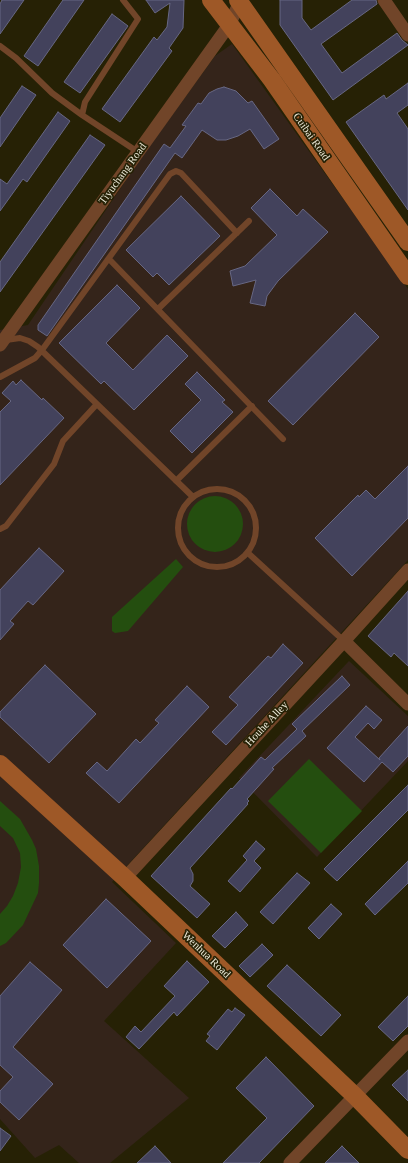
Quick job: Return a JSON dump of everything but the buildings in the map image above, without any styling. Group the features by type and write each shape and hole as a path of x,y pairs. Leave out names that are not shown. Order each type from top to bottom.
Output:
{"main road":[{"name":"Cuibai Road","path":"211,0 272,80 408,276"},
{"name":"Cuibai Road","path":"239,1 408,242"},
{"name":"Wenhua Road","path":"0,764 125,878 355,1096 408,1150"}],"street":[{"path":"384,0 408,35"},
{"name":"Tiyuchang Road","path":"1,342 229,25 239,1"},
{"name":"Houhe Alley","path":"125,878 344,642 408,570"},
{"path":"344,642 408,704"},
{"path":"290,1163 408,1041"}],"lane":[{"path":"82,115 85,102 138,19 123,0"},
{"path":"0,46 16,58 52,93 138,152"},
{"path":"0,377 35,358 42,350 170,174 176,171 181,173 237,233"},
{"path":"158,310 249,221"},
{"path":"109,259 283,439"},
{"path":"1,342 20,338 30,341 42,350 193,497"},
{"path":"0,529 6,526 54,464 63,441 97,404"},
{"path":"176,481 252,406"},
{"path":"219,488 235,492 248,502 255,517 256,525 254,542 248,553 238,562 221,567 205,566 191,558 181,545 178,529 184,506 193,497 203,491 219,488"},
{"path":"248,553 344,642"}],"shaded area":[{"path":"232,44 408,289 408,560 112,882 176,943 104,1021 189,1098 110,1163 79,1163 59,1145 35,1158 0,1119 0,330 28,325 143,155 215,56"},
{"path":"349,661 408,716 408,761 317,857 239,778"}],"green space":[{"path":"210,496 220,496 235,504 241,513 243,524 241,535 235,544 220,552 210,552 199,547 192,540 187,529 187,519 192,508 199,501"},
{"path":"176,559 183,567 128,631 115,633 112,631 112,617"},
{"path":"309,759 362,811 321,853 268,801"},
{"path":"0,801 20,819 32,840 36,849 39,866 39,883 38,893 23,925 6,943 0,946 0,914 13,896 18,883 21,867 20,853 13,838 0,826"}]}
